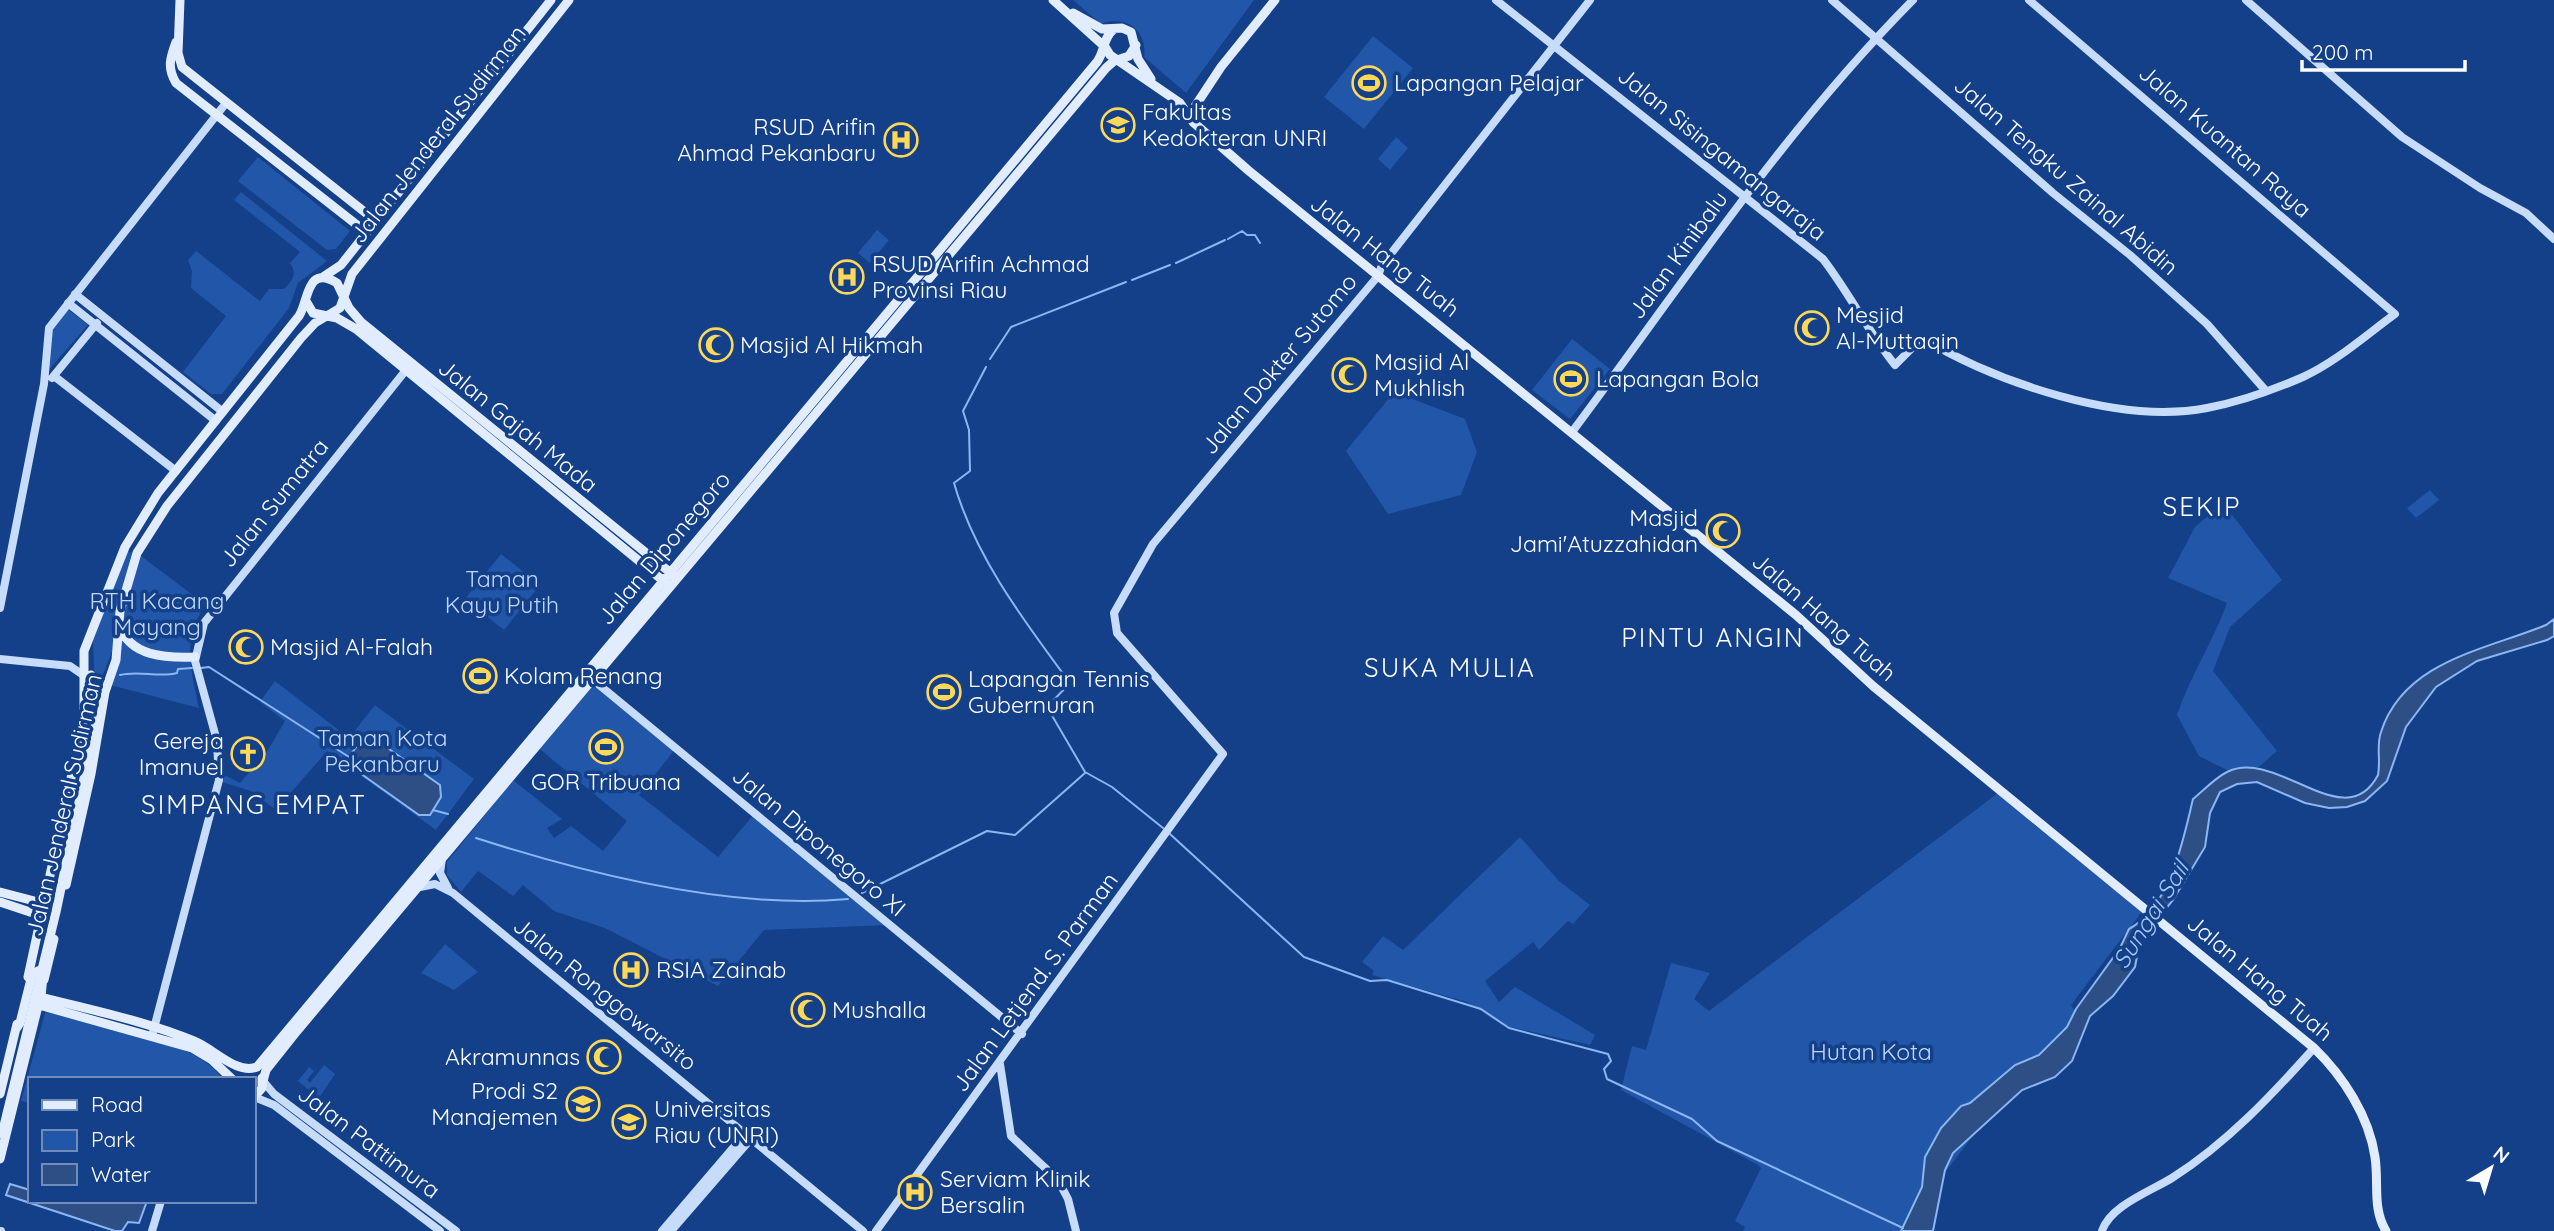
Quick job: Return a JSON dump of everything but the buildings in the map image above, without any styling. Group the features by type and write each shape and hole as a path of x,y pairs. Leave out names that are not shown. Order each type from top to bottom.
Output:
{"main road":[{"path":"180,0 178,36 182,67 376,221"},
{"name":"Jalan Jenderal Sudirman","path":"318,279 341,265 551,0"},
{"name":"Jalan Jenderal Sudirman","path":"344,296 352,274 569,0"},
{"path":"1188,117 1221,67 1275,0"},
{"path":"1057,3 1096,26 1128,30 1136,45 1129,56 1118,59 1110,55 1105,47 1057,3"},
{"path":"1105,47 1105,38 1113,30"},
{"path":"178,36 170,58 172,76 217,116 366,232"},
{"name":"Jalan Hang Tuah","path":"1136,45 1138,59 1154,83"},
{"name":"Jalan Diponegoro","path":"673,575 1097,62 1105,47"},
{"name":"Jalan Hang Tuah","path":"1118,59 1180,103 1188,117 1217,144 1796,614 1873,686 2162,920 2314,1048 2349,1091 2371,1138 2376,1158 2377,1213 2386,1231"},
{"name":"Jalan Diponegoro","path":"236,1077 242,1071 260,1065 666,583 1106,68 1118,59"},
{"path":"436,145 447,154"},
{"path":"352,221 361,209"},
{"path":"328,278 337,283 344,296 340,309 330,316 313,313 305,298 310,285 318,279 328,278"},
{"name":"Jalan Gajah Mada","path":"344,296 349,308 361,322 432,386 673,575"},
{"name":"Jalan Jenderal Sudirman","path":"0,1094 46,904 84,718 84,651 90,642 128,541 140,519 299,316 305,298"},
{"name":"Jalan Jenderal Sudirman","path":"0,1158 40,1001 57,915 79,829 117,648 118,623 127,580 141,545 156,521 301,338 315,323 330,316"},
{"name":"Jalan Gajah Mada","path":"330,316 347,323 406,370 432,386"},
{"name":"Jalan Gajah Mada","path":"487,430 666,583"},
{"name":"Jalan Diponegoro","path":"256,1096 261,1092 266,1070 361,948 419,887 545,728 592,679 666,583"},
{"path":"118,623 127,641 141,650 169,657 195,657"},
{"path":"0,1147 78,812 96,692 90,642"},
{"path":"0,1124 72,811 96,692 117,648"},
{"path":"63,825 60,854 64,859 70,856 79,829"},
{"path":"0,892 46,904 57,915"},
{"path":"0,902 42,916 57,915"},
{"path":"16,1028 20,1023 32,975 38,971 43,976 40,1001 194,1041 237,1066 258,1073 263,1081"},
{"path":"153,1032 200,1051 232,1077"}],"street":[{"name":"Jalan Sisingamangaraja","path":"1496,0 1823,259 1843,285 1873,338 1895,365 1922,338 1945,352 2023,383 2091,402 2125,408 2162,411 2206,408 2266,391"},
{"name":"Jalan Dokter Sutomo","path":"1223,754 1121,641 1114,626 1114,613 1153,544 1378,276 1382,265 1590,0"},
{"name":"Jalan Tengku Zainal Abidin","path":"1832,0 1874,39 2130,254 2207,324 2266,391"},
{"name":"Jalan Kinibalu","path":"1572,432 1745,195 1819,101 1913,0"},
{"name":"Jalan Kuantan Raya","path":"2029,0 2395,314 2305,376 2266,391"},
{"path":"2246,0 2402,136 2480,188 2526,213 2554,239"},
{"path":"0,608 44,384 49,328 226,103"},
{"path":"75,294 223,412"},
{"path":"68,303 216,421"},
{"path":"44,384 54,376 102,316"},
{"name":"Jalan Sumatra","path":"153,1032 219,780 217,741 201,692 195,657 204,622 406,370"},
{"path":"54,376 176,471"},
{"path":"51,664 74,662 84,651"},
{"path":"0,659 74,667 86,677"},
{"name":"Jalan Diponegoro XI","path":"592,679 1021,1034"},
{"name":"Jalan Letjend. S. Parman","path":"876,1231 1223,754"},
{"path":"442,859 440,873 453,893"},
{"name":"Jalan Ronggowarsito","path":"419,887 435,884 453,893 863,1231"},
{"path":"2102,1231 2113,1211 2184,1170 2224,1141 2272,1095 2314,1048"},
{"path":"1000,1063 1011,1136 1058,1180 1068,1199 1076,1231"},
{"name":"Jalan Pattimura","path":"263,1081 274,1094 456,1231"},
{"name":"Jalan Pattimura","path":"256,1098 274,1105 440,1231"},
{"path":"662,1231 747,1137"},
{"path":"671,1231 747,1137"},
{"path":"152,1231 160,1203"}],"green space":[{"path":"1073,0 1254,0 1186,93 1144,57 1142,39 1133,27 1119,21 1101,24"},
{"name":"Lapangan Pelajar","path":"1373,36 1413,68 1364,129 1324,97"},
{"path":"1396,137 1408,148 1390,170 1378,159"},
{"path":"258,157 350,231 336,249 327,250 238,181"},
{"path":"241,192 327,261 298,283 289,308 222,394 211,394 183,372 226,316 191,288 192,271 188,260 196,251 260,301 269,289 284,289 289,283 294,274 290,263 300,252 234,200"},
{"path":"877,230 889,240 870,263 858,253"},
{"path":"66,308 88,325 46,373 50,328"},
{"name":"Lapangan Bola","path":"1572,339 1610,369 1570,419 1532,390"},
{"path":"1394,392 1465,419 1477,452 1461,495 1388,514 1346,451"},
{"path":"2430,490 2439,500 2416,518 2407,508"},
{"path":"2223,503 2282,580 2230,627 2213,671 2277,751 2259,767 2227,770 2199,756 2177,715 2227,603 2168,578 2195,527"},
{"path":"127,551 133,553 115,618 113,649 95,695 93,641"},
{"name":"RTH Kacang Mayang","path":"137,553 206,605 193,629 190,655 199,708 110,685 120,609"},
{"name":"Taman Kayu Putih","path":"501,554 540,585 504,630 465,599"},
{"name":"Lapangan Tennis Gubernuran","path":"947,672 962,685 941,712 925,699"},
{"path":"592,679 676,748 639,795 718,857 755,813 888,925 764,930 718,986 605,928 554,911 523,885 513,896 478,871 461,892 447,875 447,862 513,780 562,819 547,828 554,838 571,826 603,851 627,821 536,746"},
{"name":"Taman Kota Pekanbaru","path":"275,681 349,738 375,705 474,779 436,830 327,751 276,810 251,791 219,781 220,773 240,783 268,750 285,721 260,702"},
{"name":"Hutan Kota","path":"2002,790 2144,909 2071,1005 2076,1013 2067,1027 2050,1046 2030,1060 1901,1231 1743,1231 1745,1227 1735,1221 1761,1168 1621,1090 1632,1046 1646,1050 1671,963 1710,973 1694,999 1709,1011"},
{"path":"1520,837 1559,881 1590,905 1573,924 1568,921 1539,950 1533,942 1485,981 1499,1002 1515,987 1595,1035 1590,1045 1502,1025 1467,1002 1372,975 1374,971 1362,962 1383,936 1403,950"},
{"path":"445,944 478,972 454,990 421,973"},
{"path":"46,1010 168,1043 210,1065 221,1077 28,1077 28,1103 21,1101"},
{"path":"324,1065 335,1074 319,1098 298,1081 309,1067 314,1071 307,1080 310,1083"}],"water":[{"name":"Sungai Sail","path":"2554,619 2554,636 2477,661 2436,687 2406,727 2387,781 2365,801 2347,807 2329,808 2305,803 2257,782 2237,784 2220,792 2210,813 2205,847 2173,900 2140,941 2135,967 2113,996 2090,1016 2072,1061 2055,1077 2022,1090 1953,1153 1945,1170 1933,1231 1901,1231 1922,1187 1925,1157 1941,1128 1961,1106 1970,1103 2015,1065 2039,1055 2067,1027 2076,1009 2120,948 2129,929 2155,905 2173,871 2193,799 2227,772 2246,768 2267,771 2329,795 2348,798 2364,792 2378,775 2381,732 2392,708 2408,689 2449,661 2546,625"},
{"path":"473,664 476,672 482,674 488,670 492,673 488,693 476,692 475,687 483,684 480,679 466,675 470,672 469,666"},
{"path":"372,737 440,785 441,797 430,815 419,815 350,766 349,757 362,739"},
{"path":"10,1184 28,1189 28,1202 6,1195"},
{"path":"30,1203 146,1203 139,1223 128,1222 122,1231"}],"waterway":[{"path":"1228,239 1242,231 1247,235 1255,235 1260,243"},
{"path":"1176,263 1225,240"},
{"path":"1132,280 1170,265"},
{"path":"990,359 1011,327 1126,282"},
{"path":"986,367 963,411 969,430 970,471 954,483 963,510 1003,588 1070,683 1047,707 1085,772 1112,787 1163,828"},
{"path":"201,668 209,667 349,757"},
{"path":"120,675 170,674 177,673 178,669 192,668"},
{"path":"862,893 987,831 1015,835 1085,773"},
{"path":"433,810 448,814"},
{"path":"1170,834 1304,957 1370,981 1387,980 1481,1009 1509,1028 1608,1054 1611,1061 1604,1069 1607,1079 1692,1119 1717,1141 1903,1228"},
{"path":"476,838 612,876 708,894 803,901 848,899"}],"place":[{"name":"Lapangan Pelajar","path":"1369,83"},
{"name":"Fakultas Kedokteran UNRI","path":"1118,125"},
{"name":"RSUD Arifin Ahmad Pekanbaru","path":"901,140"},
{"name":"RSUD Arifin Achmad Provinsi Riau","path":"847,277"},
{"name":"Mesjid Al-Muttaqin","path":"1812,328"},
{"name":"Masjid Al Hikmah","path":"716,345"},
{"name":"Masjid Al Mukhlish","path":"1349,375"},
{"name":"Lapangan Bola","path":"1571,379"},
{"name":"Masjid Jami'Atuzzahidan","path":"1723,531"},
{"name":"Masjid Al-Falah","path":"246,647"},
{"name":"Kolam Renang","path":"480,676"},
{"name":"Lapangan Tennis Gubernuran","path":"944,692"},
{"name":"GOR Tribuana","path":"606,747"},
{"name":"Gereja Imanuel","path":"248,754"},
{"name":"RSIA Zainab","path":"631,970"},
{"name":"Mushalla","path":"808,1010"},
{"name":"Akramunnas","path":"604,1057"},
{"name":"Prodi S2 Manajemen","path":"583,1104"},
{"name":"Universitas Riau (UNRI)","path":"629,1122"},
{"name":"Serviam Klinik Bersalin","path":"915,1192"}],"district":[{"name":"SEKIP","path":"2202,507"},
{"name":"PINTU ANGIN","path":"1713,638"},
{"name":"SUKA MULIA","path":"1450,668"},
{"name":"SIMPANG EMPAT","path":"254,805"}]}
